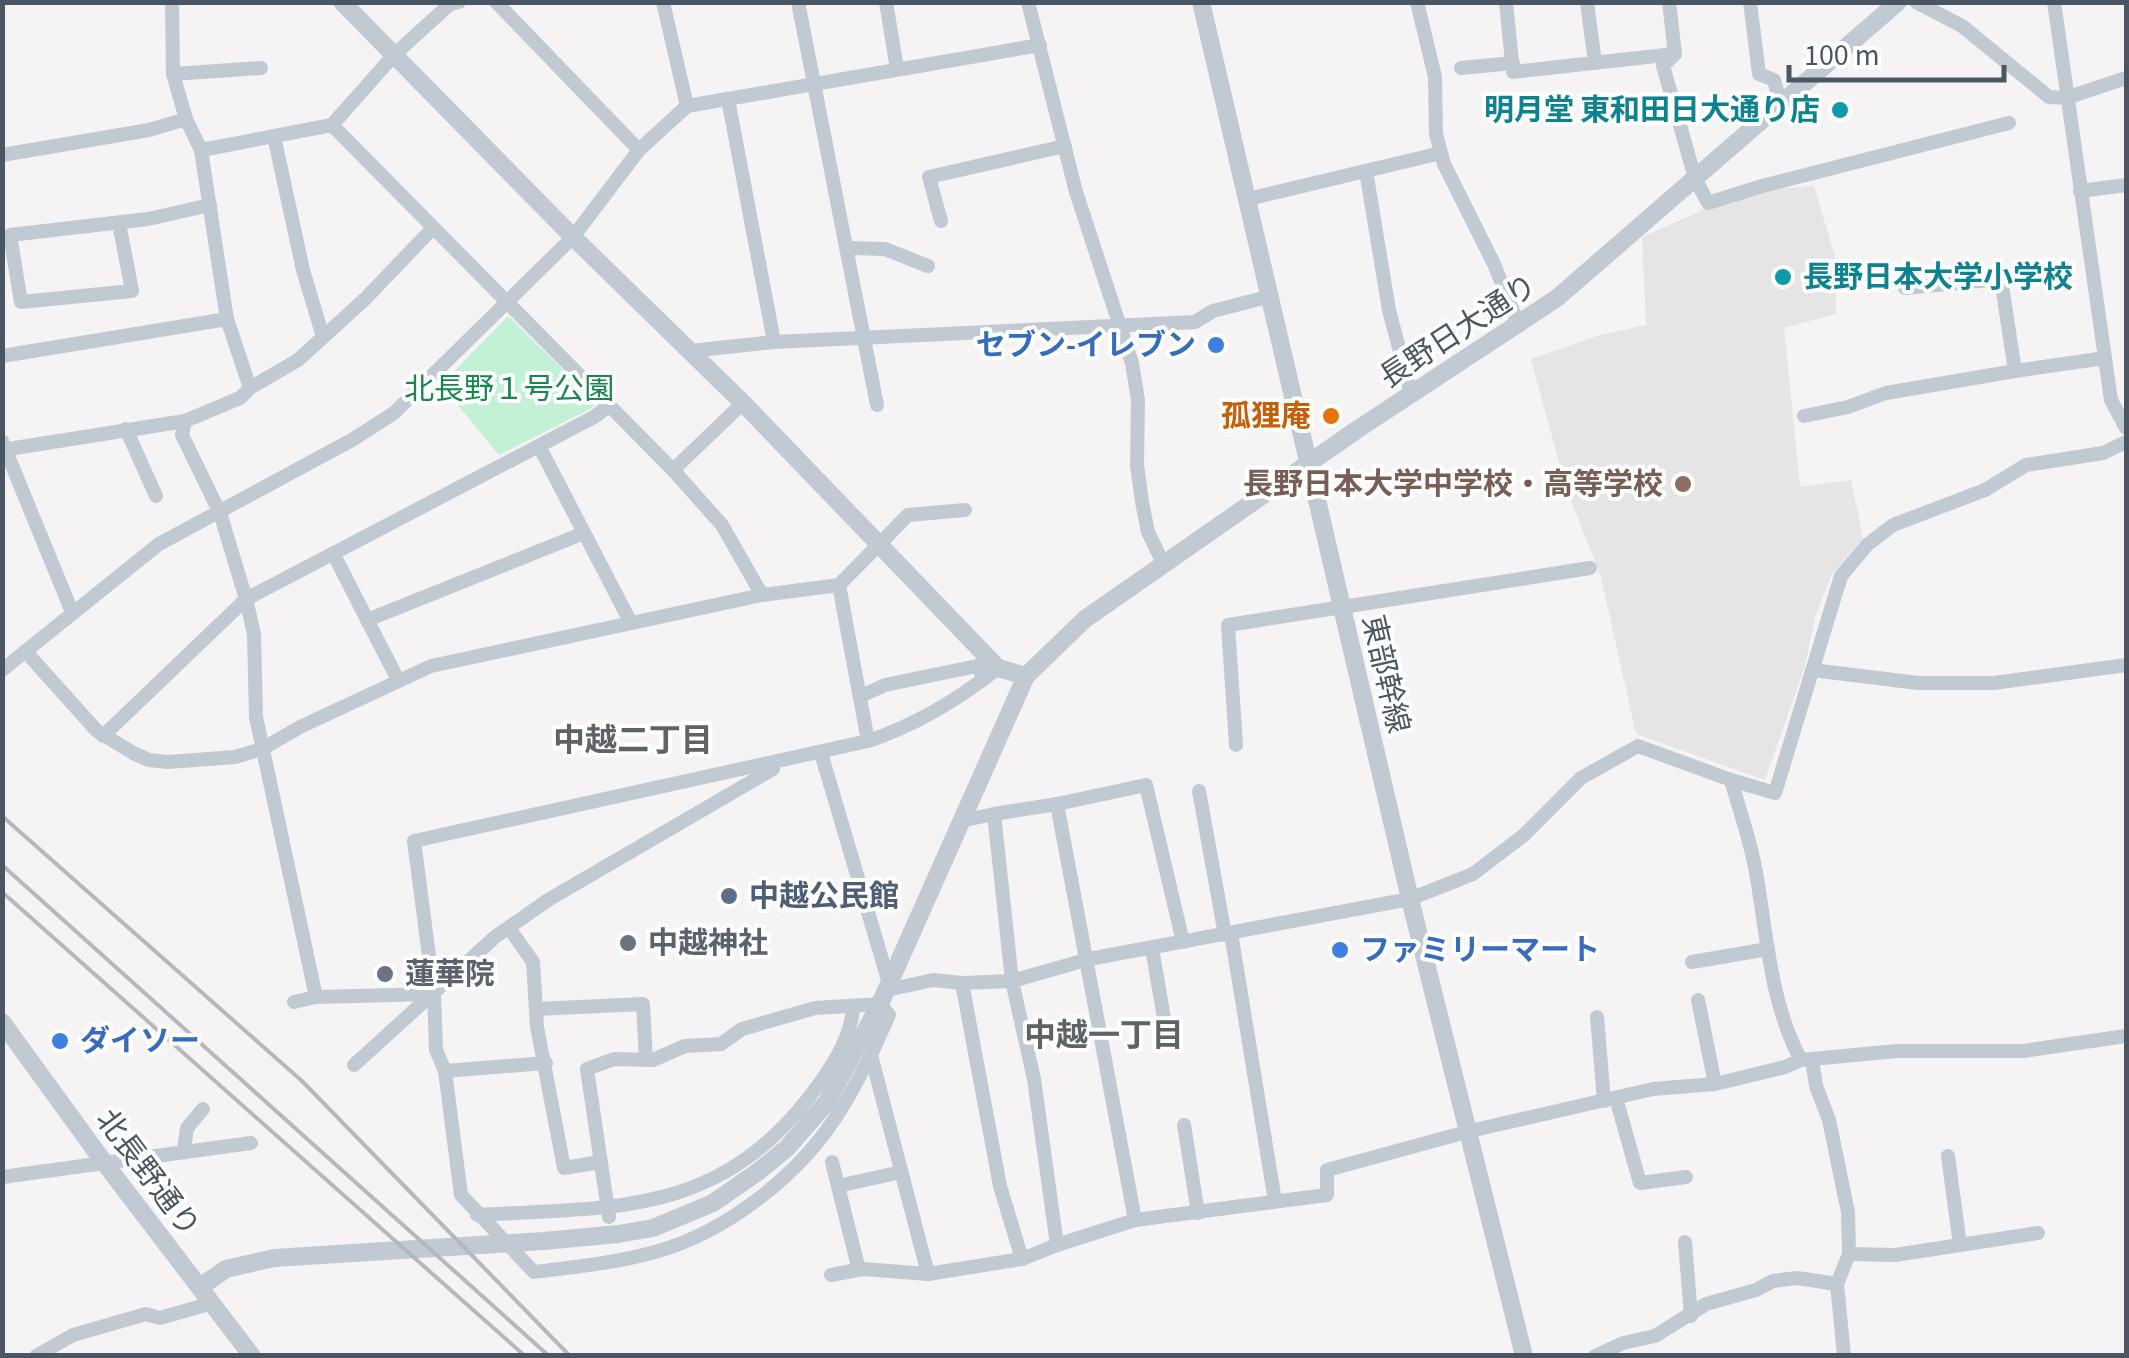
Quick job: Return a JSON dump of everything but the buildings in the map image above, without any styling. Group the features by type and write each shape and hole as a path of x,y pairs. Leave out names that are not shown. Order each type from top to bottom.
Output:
{"street":[{"path":"172,2 173,74 200,150 226,320 250,388"},
{"path":"342,2 573,238 743,403 878,544 992,673"},
{"path":"200,150 332,125 394,54 450,4 459,2"},
{"path":"496,2 639,150"},
{"path":"663,2 686,106"},
{"path":"798,2 877,406"},
{"path":"886,2 897,69"},
{"path":"1028,2 1065,146 1132,363 1138,400 1137,465 1142,502 1148,532 1162,563"},
{"name":"東部幹線","path":"1200,2 1410,898 1524,1356"},
{"path":"1417,2 1435,78 1436,134 1441,153 1519,326"},
{"path":"1506,2 1513,72 1675,54"},
{"path":"1587,2 1595,63"},
{"path":"1668,2 1675,54"},
{"path":"1750,2 1759,74 1774,80 1780,105"},
{"name":"長野日大通り","path":"1026,676 1085,618 1162,563 1519,326 1586,276 1898,2"},
{"path":"1916,2 1962,26 2049,97 2066,98 2126,78"},
{"path":"2054,2 2111,400 2126,428"},
{"path":"2,670 159,544 394,413 573,238 639,150 686,106 1040,46"},
{"path":"1675,54 1662,66 1695,178 1708,204 1762,186 2009,124"},
{"path":"1461,68 1513,63"},
{"path":"173,74 261,68"},
{"path":"728,99 774,342"},
{"path":"2,155 149,130 186,119"},
{"path":"332,125 673,470 722,525 762,595"},
{"path":"274,136 303,270 323,337"},
{"path":"941,221 929,177 1065,146"},
{"path":"1248,199 1441,153"},
{"path":"1366,171 1389,310 1412,394"},
{"path":"2080,191 2126,185"},
{"path":"120,223 132,291 22,302 10,235 120,223 210,206"},
{"path":"72,612 3,447 184,421 240,398 298,360 433,228"},
{"path":"848,248 885,249 928,266"},
{"path":"1904,288 2000,279 2015,371"},
{"path":"690,352 774,342 1196,322 1212,312 1271,296"},
{"path":"2,356 226,320"},
{"path":"1804,416 1848,407 1886,393 2105,358"},
{"path":"673,470 743,403"},
{"path":"104,736 246,599 609,406"},
{"path":"184,421 182,435 220,513 246,599 254,634 254,688 262,749 316,997"},
{"path":"126,429 156,496"},
{"path":"608,1212 587,1069 614,1059 646,1060 686,1046 721,1044 742,1028 815,1008 853,1006 885,992 933,980 1012,981 1088,959 1410,898 1473,874 1524,835 1581,778 1638,746 1775,793 1841,576 1867,545 1893,525 1985,490 2026,465 2103,453 2126,442"},
{"path":"539,446 631,623"},
{"path":"26,652 104,736 148,760 235,757 262,749 431,666 762,595 839,585 908,515 965,510"},
{"path":"367,620 584,533"},
{"path":"333,554 398,680"},
{"path":"1236,745 1228,625 1590,568"},
{"path":"839,585 868,741"},
{"path":"1812,670 1918,683 1994,683 2126,665"},
{"path":"200,1287 226,1269 250,1261 537,1241 653,1228 689,1214 736,1187 787,1148 827,1102 885,992 1026,676 992,673 977,666 885,686 861,696"},
{"path":"821,753 889,1015 871,1056 840,1112 806,1154 756,1200 698,1235 661,1251 534,1272 462,1195 445,1071 436,1050 434,994 414,841 868,741 963,696 992,673"},
{"path":"354,1065 455,971 548,900 773,770"},
{"path":"1732,780 1756,873 1788,1038 1806,1059 1829,1120 1848,1212 1849,1254 1836,1284 1844,1356"},
{"path":"960,821 1146,785 1183,942"},
{"path":"1198,791 1228,934 1275,1201"},
{"path":"1057,804 1135,1220"},
{"path":"994,814 1012,981 1034,1079 1058,1245"},
{"path":"509,928 533,962 536,1009 564,1168 600,1162"},
{"path":"1152,948 1165,1024"},
{"path":"1692,962 1768,949"},
{"path":"962,983 1000,1186 1022,1258"},
{"path":"294,1002 316,997 434,994"},
{"path":"1698,1000 1715,1084"},
{"path":"536,1009 643,1004 646,1060"},
{"path":"478,1215 608,1212 689,1190 738,1165 772,1140 806,1101 835,1059 852,1021 853,1006"},
{"path":"1597,1017 1610,1099 1640,1183 1686,1177"},
{"name":"北長野通り","path":"2,1022 252,1356"},
{"path":"831,1275 859,1270 928,1274 1022,1258 1135,1220 1327,1195 1328,1170 1470,1131 1653,1089 1715,1084 1806,1059 1897,1051 2023,1051 2126,1036"},
{"path":"871,1056 928,1274"},
{"path":"445,1071 546,1063"},
{"path":"184,1150 186,1128 203,1109"},
{"path":"1184,1125 1198,1213"},
{"path":"2,1177 250,1143"},
{"path":"1948,1156 1960,1246"},
{"path":"832,1162 859,1270"},
{"path":"838,1186 901,1172"},
{"path":"1849,1254 1895,1256 2038,1233"},
{"path":"1685,1242 1691,1316"},
{"path":"1595,1356 1623,1342 1655,1336 1706,1304 1774,1281 1797,1278 1836,1284"},
{"path":"36,1356 73,1334 146,1314 160,1318 212,1303"}],"shaded area":[{"name":"長野日本大学中学校・高等学校","path":"1814,186 1836,260 1836,314 1784,328 1800,487 1851,480 1863,538 1832,574 1765,780 1636,734 1601,577 1566,488 1531,359 1597,336 1646,325 1642,237 1746,191"}],"green space":[{"name":"北長野１号公園","path":"508,316 595,401 592,408 499,455 441,385"}],"railway":[{"path":"2,816 302,1081 570,1356"},
{"path":"2,865 549,1356"},
{"path":"2,892 525,1356"}],"place":[{"name":"明月堂 東和田日大通り店","path":"1840,110"},
{"name":"長野日本大学小学校","path":"1783,277"},
{"name":"セブン-イレブン","path":"1216,345"},
{"name":"孤狸庵","path":"1331,416"},
{"name":"長野日本大学中学校・高等学校","path":"1683,484"},
{"name":"中越公民館","path":"729,896"},
{"name":"中越神社","path":"628,943"},
{"name":"ファミリーマート","path":"1340,950"},
{"name":"蓮華院","path":"385,974"},
{"name":"ダイソー","path":"60,1041"}],"district":[{"name":"中越二丁目","path":"633,740"},
{"name":"中越一丁目","path":"1104,1035"}]}
